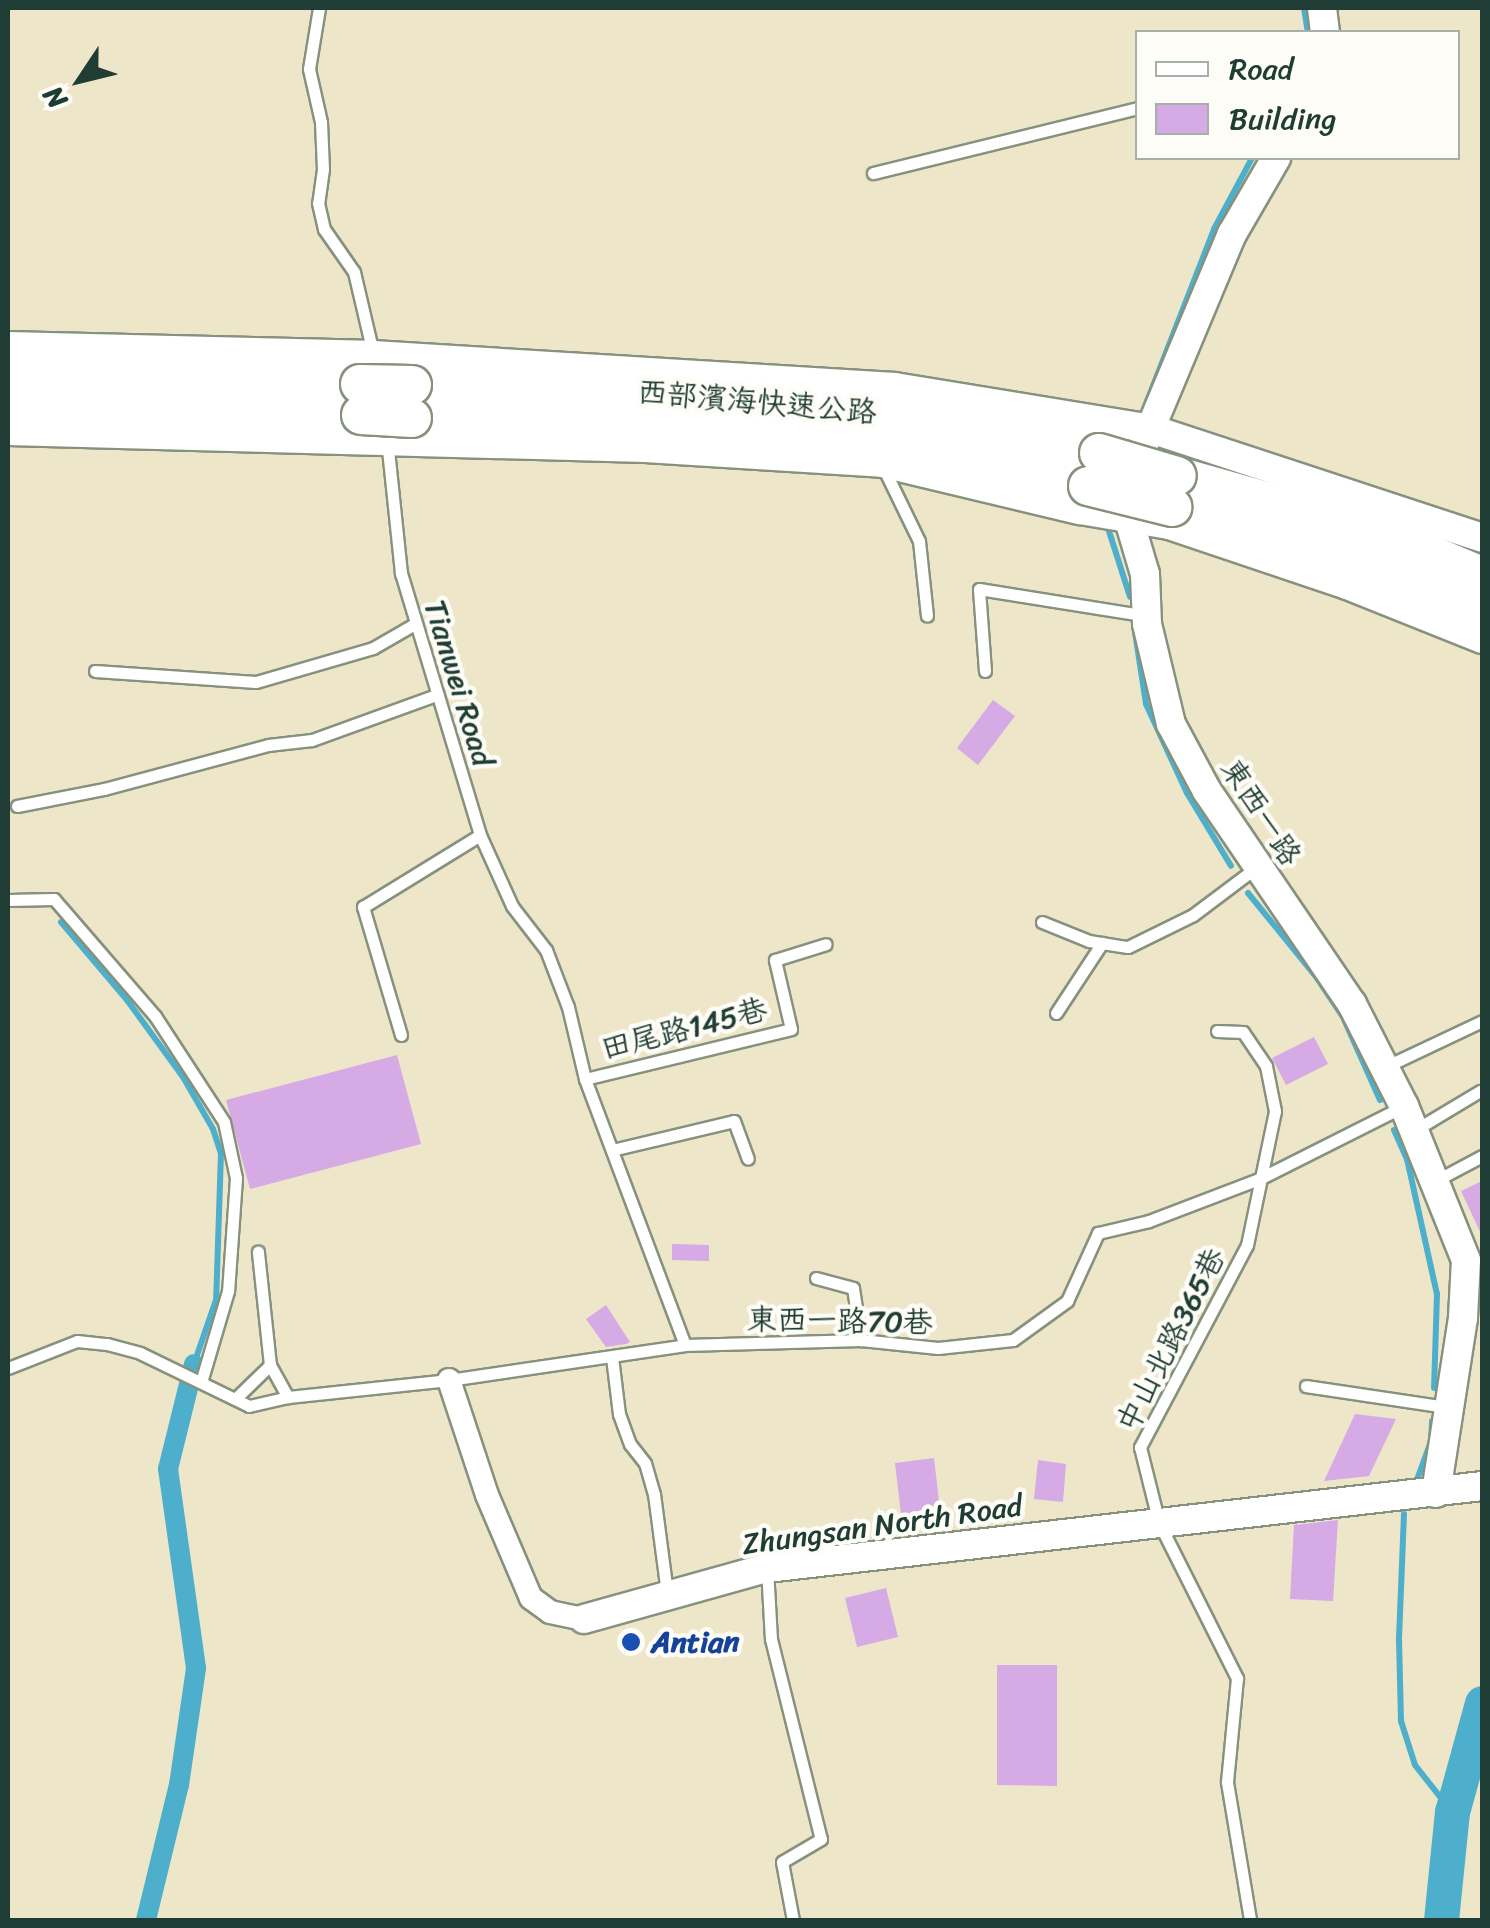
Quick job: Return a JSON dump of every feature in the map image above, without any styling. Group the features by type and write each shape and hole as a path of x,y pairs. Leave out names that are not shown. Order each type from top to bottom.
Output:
{"highway":[{"name":"西部濱海快速公路","path":"8,375 384,400 868,443 1094,470 1174,491 1379,533 1482,576"},
{"name":"西部濱海快速公路","path":"8,410 384,400"},
{"name":"西部濱海快速公路","path":"1174,491 1482,610"}],"street":[{"name":"東西一路","path":"1275,160 1232,234 1140,453 1128,520 1145,574 1146,616 1170,724 1257,868 1352,1004 1386,1067 1434,1181 1474,1256 1473,1314 1436,1493"},
{"path":"8,346 384,400 646,448 882,462 1128,520 1169,525 1311,573 1482,639"},
{"path":"8,432 384,400 895,387 1151,429 1482,538"},
{"name":"Zhungsan North Road","path":"449,1380 486,1495 531,1598 550,1612 584,1620 767,1568 1482,1486"}],"lane":[{"name":"Tianwei Road","path":"319,8 309,69 321,122 323,169 318,203 324,228 354,272 384,400 401,572 413,625 480,835 512,906 546,950 568,1007 585,1079 686,1346"},
{"path":"872,174 1135,109"},
{"path":"882,462 919,542 927,616"},
{"path":"985,671 979,590 1146,616"},
{"path":"96,672 256,682 373,648 413,625"},
{"path":"16,806 104,788 268,745 312,740 436,695"},
{"path":"401,1034 363,907 480,835"},
{"path":"1042,922 1102,943 1128,947 1193,915 1257,868"},
{"path":"8,900 54,899 155,1016 224,1122 236,1178 228,1291 202,1382"},
{"path":"1056,1014 1102,943"},
{"name":"田尾路145巷","path":"585,1079 791,1029 775,960 826,944"},
{"path":"1386,1067 1482,1021"},
{"name":"中山北路365巷","path":"1217,1030 1243,1032 1266,1066 1274,1111 1247,1245 1140,1446 1160,1523 1237,1678 1226,1782 1250,1920"},
{"name":"東西一路70巷","path":"8,1368 77,1341 140,1353 249,1406 288,1397 449,1380 686,1346 861,1340 938,1348 1013,1340 1068,1301 1077,1271 1098,1234 1149,1221 1480,1091"},
{"path":"612,1150 734,1121 748,1159"},
{"path":"1434,1181 1482,1156"},
{"path":"258,1252 270,1365 288,1397"},
{"path":"816,1278 853,1288 861,1340"},
{"path":"612,1357 619,1414 630,1444 645,1463 654,1494 668,1598"},
{"path":"235,1399 270,1365"},
{"path":"1306,1386 1451,1408"},
{"path":"767,1568 772,1639 821,1839 782,1862 793,1920"}],"building":[{"path":"993,700 1015,716 978,765 957,748"},
{"path":"1314,1037 1328,1064 1286,1085 1272,1058"},
{"path":"397,1055 421,1144 250,1189 226,1100"},
{"path":"1482,1181 1482,1236 1461,1191"},
{"path":"672,1244 709,1245 709,1261 672,1260"},
{"path":"606,1305 630,1342 606,1347 586,1319"},
{"path":"1355,1414 1396,1419 1369,1476 1324,1481"},
{"path":"934,1458 941,1519 902,1523 895,1463"},
{"path":"1038,1460 1066,1464 1063,1502 1034,1499"},
{"path":"1338,1520 1333,1601 1290,1599 1294,1525"},
{"path":"886,1588 898,1637 857,1647 845,1598"},
{"path":"997,1665 1057,1665 1057,1786 997,1785"}],"waterway":[{"path":"1304,8 1308,30"},
{"path":"1144,409 1214,229 1251,160"},
{"path":"1108,528 1130,597"},
{"path":"1135,632 1146,704 1187,793 1231,866"},
{"path":"1248,893 1317,978 1343,1017 1380,1100"},
{"path":"61,922 127,1000 183,1077 213,1129 221,1153 216,1300 194,1364"},
{"path":"1394,1130 1407,1159 1437,1294 1434,1388"},
{"path":"146,1920 179,1785 196,1668 168,1469 194,1364"},
{"path":"1418,1477 1431,1442 1432,1421"},
{"path":"1404,1514 1399,1639 1401,1721 1415,1765 1452,1812"},
{"path":"1441,1920 1452,1812 1482,1703"}],"place":[{"name":"Antian","path":"631,1642"}]}
